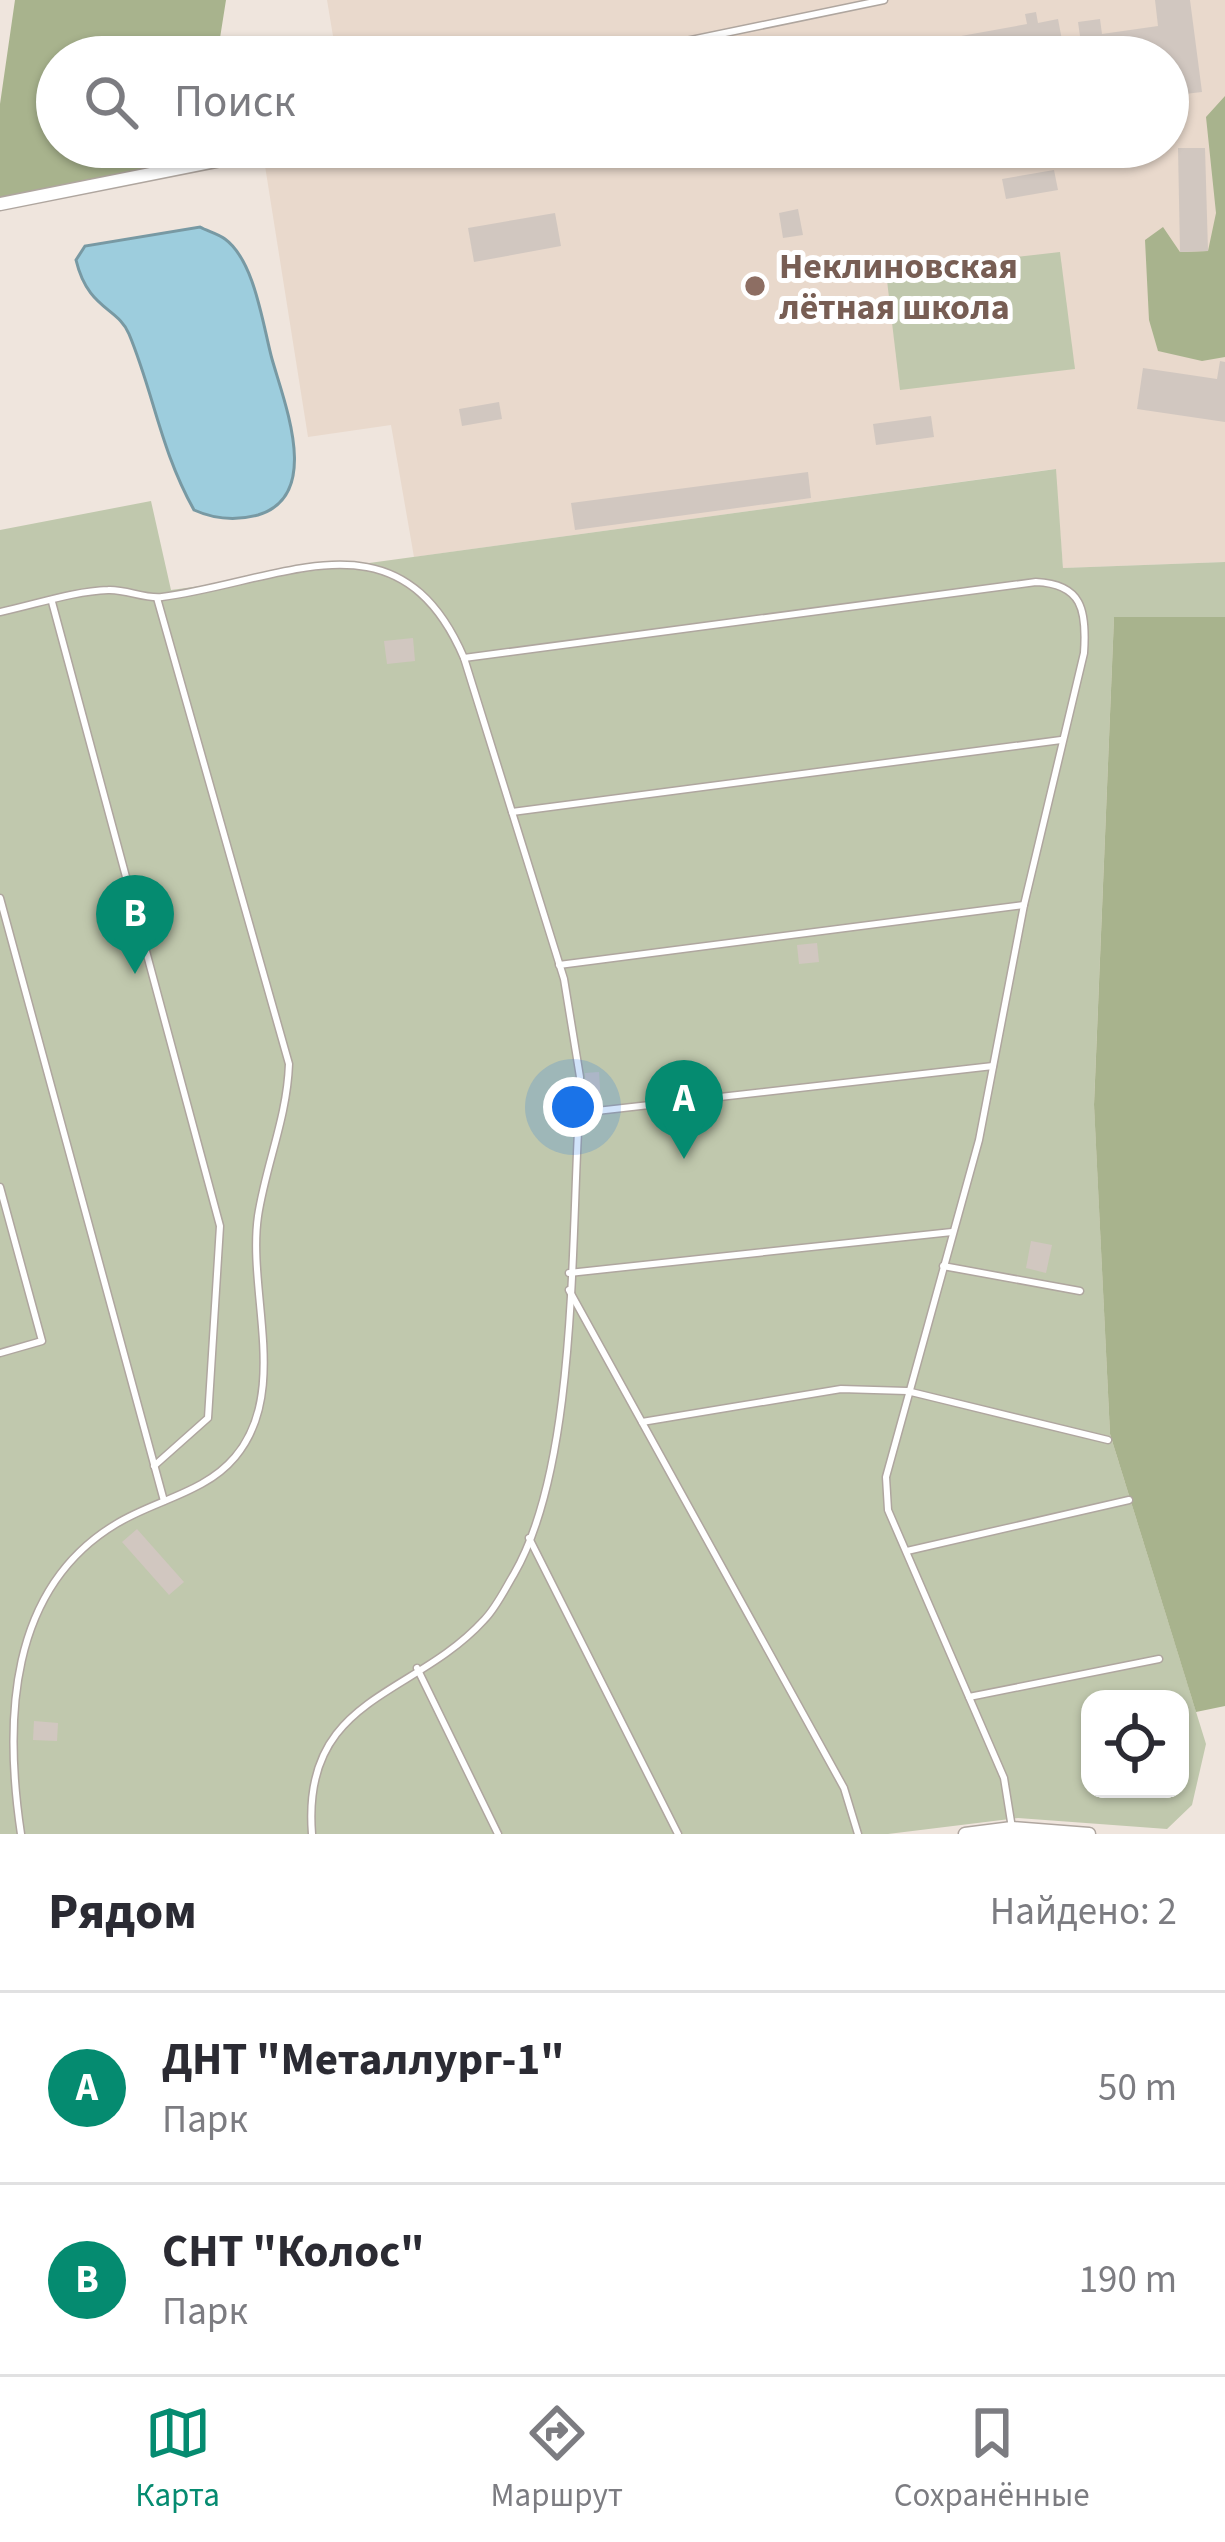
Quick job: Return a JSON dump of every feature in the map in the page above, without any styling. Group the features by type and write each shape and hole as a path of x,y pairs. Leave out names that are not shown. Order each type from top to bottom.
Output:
{"street":[{"path":"0,204 181,168"},
{"path":"965,1834 1012,1828 1089,1834"}],"lane":[{"path":"710,36 884,0"},
{"path":"0,612 108,590 157,598 347,560 389,571 447,620 464,658 559,965 580,1077 579,1114 558,1432 530,1538 484,1620 367,1703 318,1760 311,1834"},
{"path":"464,658 1062,583 1077,593 1087,620 993,1066 886,1477 888,1510 1004,1778 1012,1828"},
{"path":"21,1834 13,1715 25,1638 69,1559 117,1523 197,1487 236,1456 256,1415 263,1382 258,1217 288,1106 289,1064 157,598"},
{"path":"52,602 220,1226 208,1418 154,1466"},
{"path":"512,812 1063,740"},
{"path":"0,898 164,1501"},
{"path":"559,965 1024,905"},
{"path":"579,1114 993,1066"},
{"path":"0,1187 42,1341 0,1353"},
{"path":"568,1273 952,1232"},
{"path":"943,1266 1080,1291"},
{"path":"568,1286 844,1788 858,1834"},
{"path":"642,1422 841,1389 907,1391 1108,1440"},
{"path":"907,1551 1129,1500"},
{"path":"530,1538 678,1834"},
{"path":"969,1697 1159,1660"},
{"path":"417,1668 498,1834"}],"shaded area":[{"name":"Неклиновская лётная школа","path":"327,0 1225,0 1225,562 1063,568 1055,469 414,557 391,425 308,437 265,168 1189,168 1189,36 333,36"}],"green space":[{"path":"15,0 226,0 220,36 36,36 36,168 187,168 0,200 0,104"},
{"path":"1225,96 1225,357 1202,361 1158,351 1149,320 1145,240 1163,227 1180,252 1208,251 1216,213 1206,117"},
{"path":"1060,252 1075,369 900,390 886,272"},
{"path":"1056,469 1063,568 1225,562 1225,617 1114,617 1094,1104 1110,1434 1206,1744 1192,1805 1167,1829 1018,1818 888,1834 0,1834 0,530 151,501 171,590"},
{"path":"1114,617 1225,617 1225,1706 1196,1712 1110,1434 1094,1105"}],"water":[{"path":"200,227 225,239 244,262 294,447 289,489 278,505 250,517 225,518 194,510 173,465 129,334 88,289 76,260 85,246"}],"building":[{"path":"1155,0 1190,0 1202,92 1189,94 1189,36 1080,36 1078,22 1100,19 1102,34 1158,26"},
{"path":"1036,12 1038,23 1058,19 1061,36 961,36 1027,24 1025,14"},
{"path":"1189,148 1205,148 1208,251 1180,252 1178,168 1189,168"},
{"path":"1054,170 1058,190 1006,199 1002,179"},
{"path":"798,209 803,235 783,238 779,213"},
{"path":"555,213 561,246 474,262 468,228"},
{"path":"1220,361 1225,362 1225,422 1137,409 1143,368 1217,379"},
{"path":"499,402 502,419 462,426 459,409"},
{"path":"931,416 934,437 876,445 873,424"},
{"path":"808,472 811,498 575,530 571,503"},
{"path":"413,638 415,661 387,664 384,641"},
{"path":"817,943 819,962 799,964 797,945"},
{"path":"599,1072 601,1105 586,1105 585,1073"},
{"path":"1031,1241 1052,1245 1046,1273 1026,1268"},
{"path":"137,1529 184,1582 169,1595 122,1542"},
{"path":"34,1721 58,1723 57,1741 33,1740"}],"place":[{"name":"Неклиновская лётная школа","path":"755,286"},
{"name":"СНТ \"Колос\"","path":"135,974"},
{"name":"ДНТ \"Металлург-1\"","path":"684,1159"}]}
